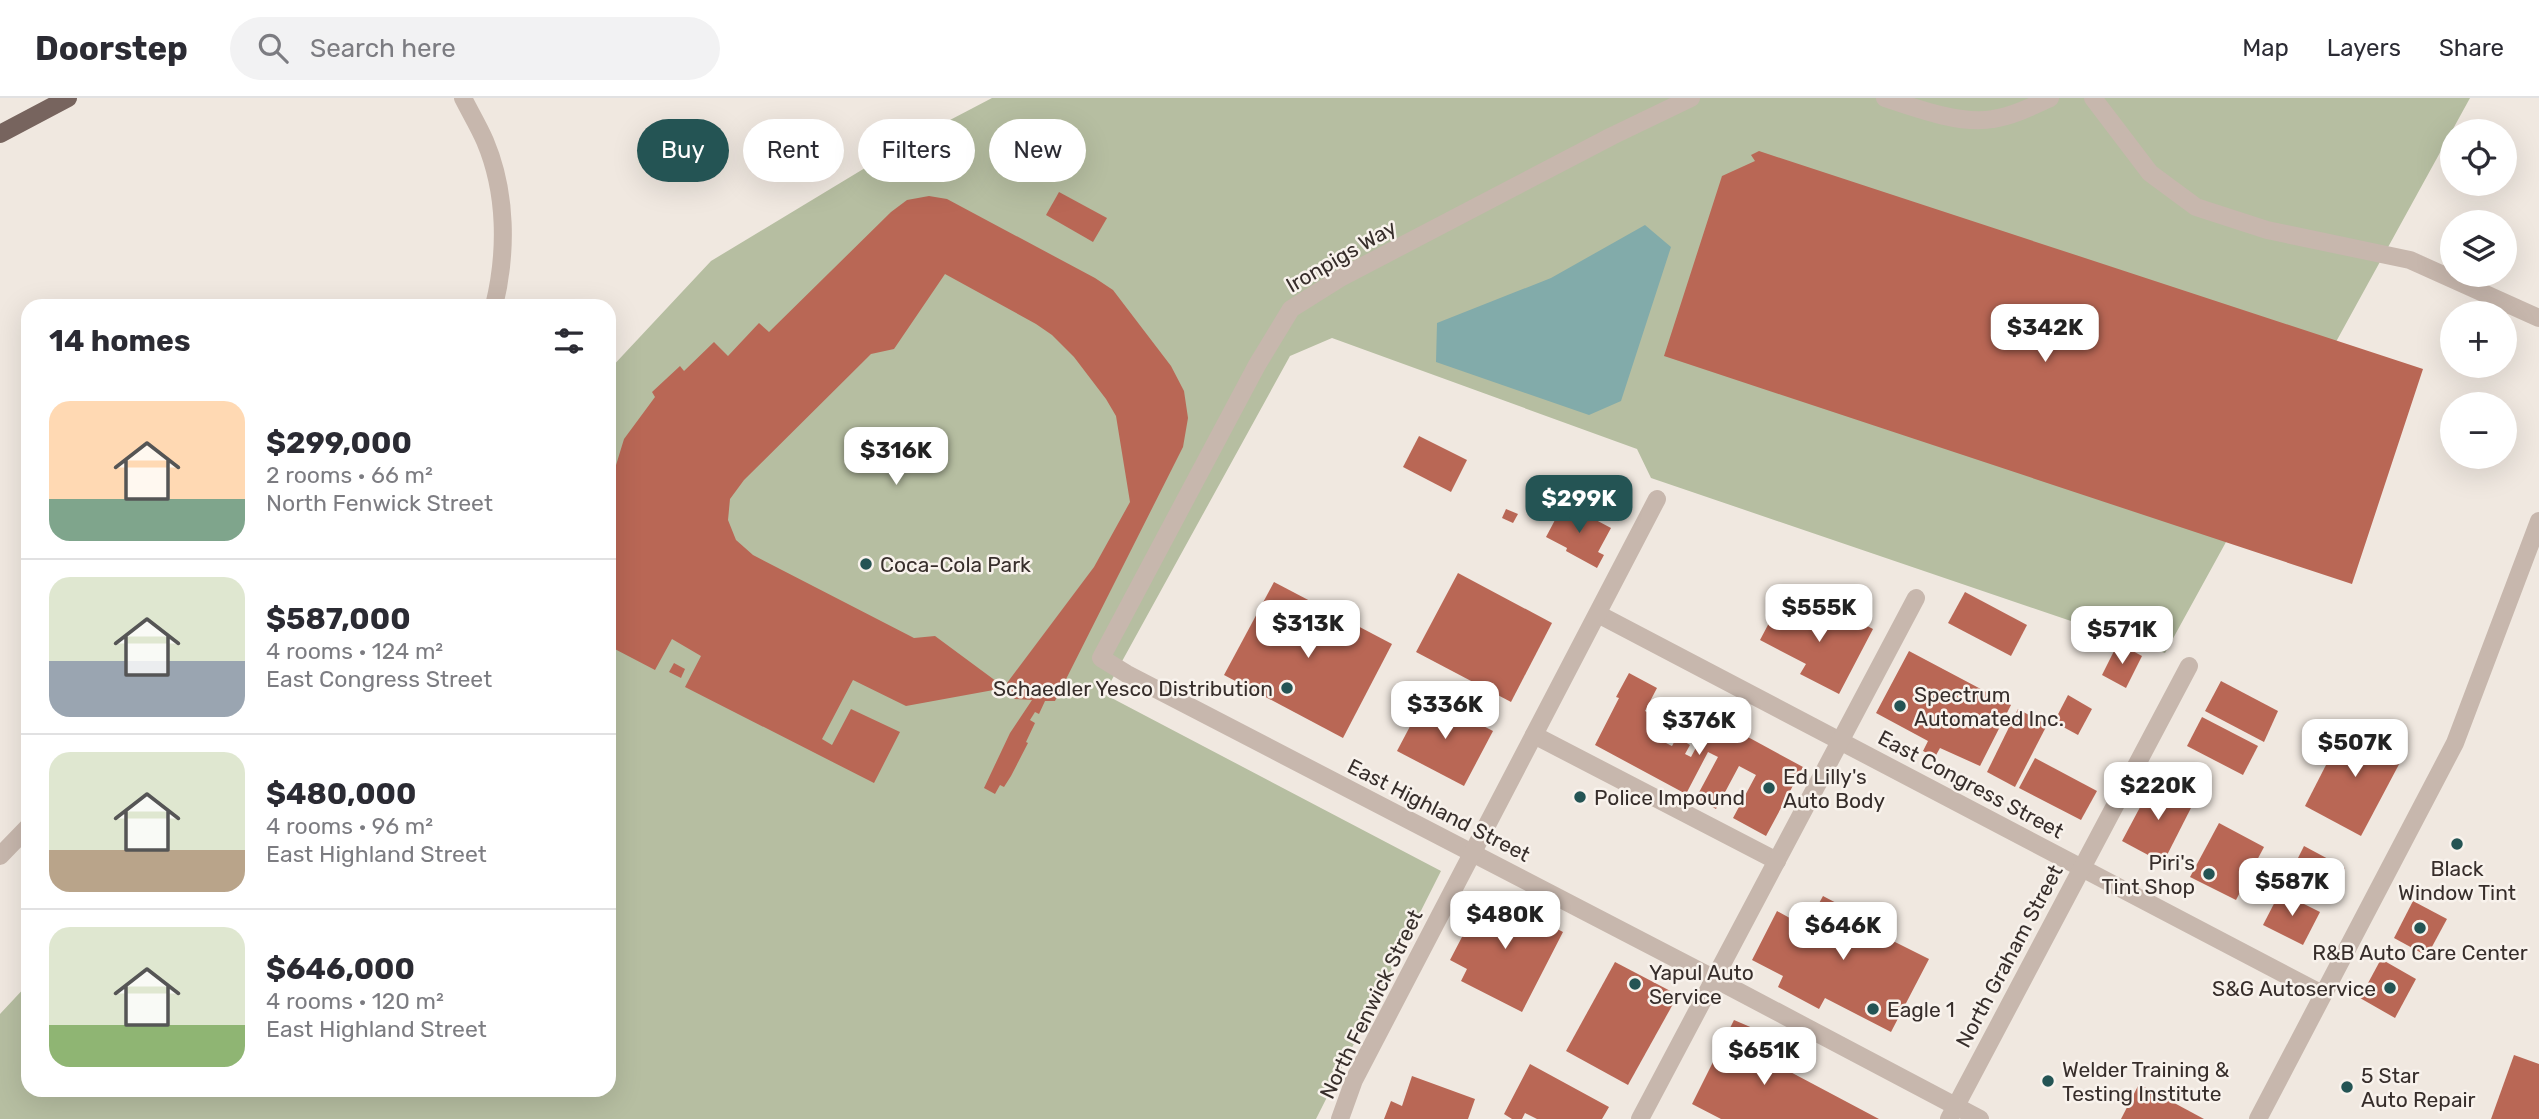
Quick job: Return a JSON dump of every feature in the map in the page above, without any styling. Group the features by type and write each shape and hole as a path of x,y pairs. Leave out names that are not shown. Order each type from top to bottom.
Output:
{"main road":[{"path":"0,134 68,98"}],"street":[{"path":"463,98 485,142 501,207 502,261 495,299"},
{"name":"Ironpigs Way","path":"1101,658 1257,365 1292,309 1342,277 1612,136 1691,98"},
{"path":"1885,98 1940,116 1990,120 2022,111 2050,98"},
{"path":"2092,98 2150,173 2196,207 2267,230 2410,260 2539,318"},
{"name":"North Fenwick Street","path":"1339,1119 1354,1080 1657,499"},
{"path":"2258,1119 2455,743 2539,521"},
{"path":"1640,1119 1916,598"},
{"name":"East Congress Street","path":"1598,614 2322,995"},
{"name":"East Highland Street","path":"1101,658 1126,674 1715,979 1952,1113 1980,1119"},
{"name":"North Graham Street","path":"1952,1113 2189,666"},
{"path":"1534,735 1777,861"},
{"path":"0,856 21,834"}],"green space":[{"name":"Coca-Cola Park","path":"992,98 2470,98 2458,119 2440,119 2440,153 2165,653 1651,478 1637,449 1332,338 1290,356 1104,694 1441,871 1316,1119 0,1119 0,1014 21,992 21,1097 616,1097 616,363 711,261 858,172 858,182 975,182 975,119 952,119"}],"water":[{"path":"1645,225 1671,247 1621,401 1589,415 1436,362 1437,323 1551,278"}],"building":[{"path":"1759,151 2423,369 2352,584 1664,356 1722,176 1755,161 1751,155"},
{"path":"1059,192 1107,218 1093,242 1046,215"},
{"path":"929,196 947,199 1095,278 1113,290 1171,366 1184,391 1188,418 1183,447 1055,701 1045,701 1039,714 1035,712 1030,720 1035,723 1026,742 1028,743 1004,787 1000,785 995,794 984,788 1010,733 1032,700 1015,699 999,689 906,706 853,680 822,739 832,745 851,709 900,732 874,783 685,687 701,656 672,639 655,670 616,650 616,465 624,439 655,397 652,392 680,366 684,371 714,342 728,356 759,323 769,332 891,212 907,200","holes":["945,274 1052,335 1074,357 1116,416 1130,502 1094,567 1004,687 935,636 914,638 753,555 736,540 728,520 730,499 744,480 871,354 894,349"]},
{"path":"1419,436 1467,460 1451,492 1403,467"},
{"path":"1564,503 1611,528 1598,552 1604,555 1597,568 1546,537"},
{"path":"1506,509 1518,514 1513,523 1502,518"},
{"path":"1458,573 1552,623 1511,702 1416,652"},
{"path":"1274,582 1392,644 1343,738 1224,675"},
{"path":"1782,590 1803,598 1798,612 1777,604"},
{"path":"1965,592 2027,625 2011,656 1948,623"},
{"path":"1778,606 1804,620 1808,611 1828,622 1834,609 1873,629 1839,694 1800,674 1806,664 1760,640"},
{"path":"2118,643 2142,656 2126,688 2102,675"},
{"path":"1909,651 2011,705 1980,766 1940,748 1935,757 1923,751 1928,741 1876,713"},
{"path":"674,663 685,669 681,678 669,672"},
{"path":"1629,673 1657,688 1645,711 1667,723 1658,739 1672,746 1677,737 1690,745 1685,754 1691,757 1699,742 1689,737 1702,712 1803,767 1766,836 1733,818 1756,775 1739,766 1716,809 1696,798 1718,757 1708,752 1686,794 1595,745"},
{"path":"2221,681 2278,711 2264,742 2205,711"},
{"path":"2068,695 2092,709 2078,735 2054,722"},
{"path":"1426,696 1493,731 1464,786 1397,751"},
{"path":"2018,709 2047,725 2015,787 1987,772"},
{"path":"2202,717 2258,746 2243,775 2187,746"},
{"path":"2348,722 2405,753 2361,836 2305,806"},
{"path":"2035,758 2097,791 2081,820 2019,788"},
{"path":"2154,781 2194,802 2163,863 2122,841"},
{"path":"2219,823 2264,847 2236,900 2190,877"},
{"path":"2304,846 2345,868 2328,901 2287,880"},
{"path":"1486,892 1530,914 1532,910 1536,912 1534,917 1563,932 1522,1012 1461,981 1467,969 1450,960 1474,914 1471,913"},
{"path":"2280,892 2320,912 2303,945 2263,925"},
{"path":"1823,896 1882,927 1888,914 1896,918 1889,939 1929,959 1891,1032 1825,998 1819,1009 1778,987 1783,976 1752,960 1777,911 1806,927"},
{"path":"2413,901 2447,919 2427,956 2394,938"},
{"path":"2381,959 2416,979 2395,1018 2360,998"},
{"path":"1615,962 1678,995 1628,1085 1566,1051"},
{"path":"1734,1020 1762,1032 1751,1054 1879,1119 1721,1119 1692,1104"},
{"path":"2514,1055 2539,1064 2539,1119 2491,1119"},
{"path":"1530,1064 1609,1107 1602,1119 1537,1119 1525,1113 1522,1119 1512,1119 1504,1114"},
{"path":"1412,1076 1475,1099 1468,1119 1384,1119 1391,1101 1402,1106"},
{"path":"2139,1084 2204,1119 2121,1119"}],"place":[{"name":"Coca-Cola Park","path":"866,564"},
{"name":"Schaedler Yesco Distribution","path":"1287,688"},
{"name":"Spectrum Automated Inc.","path":"1900,706"},
{"name":"Ed Lilly's Auto Body","path":"1769,788"},
{"name":"Police Impound","path":"1580,797"},
{"name":"Black Window Tint","path":"2457,844"},
{"name":"Piri's Tint Shop","path":"2209,874"},
{"name":"R&B Auto Care Center","path":"2420,928"},
{"name":"Yapul Auto Service","path":"1635,984"},
{"name":"S&G Autoservice","path":"2390,988"},
{"name":"Eagle 1","path":"1873,1009"},
{"name":"Welder Training & Testing Institute","path":"2048,1081"},
{"name":"5 Star Auto Repair","path":"2347,1087"}]}
